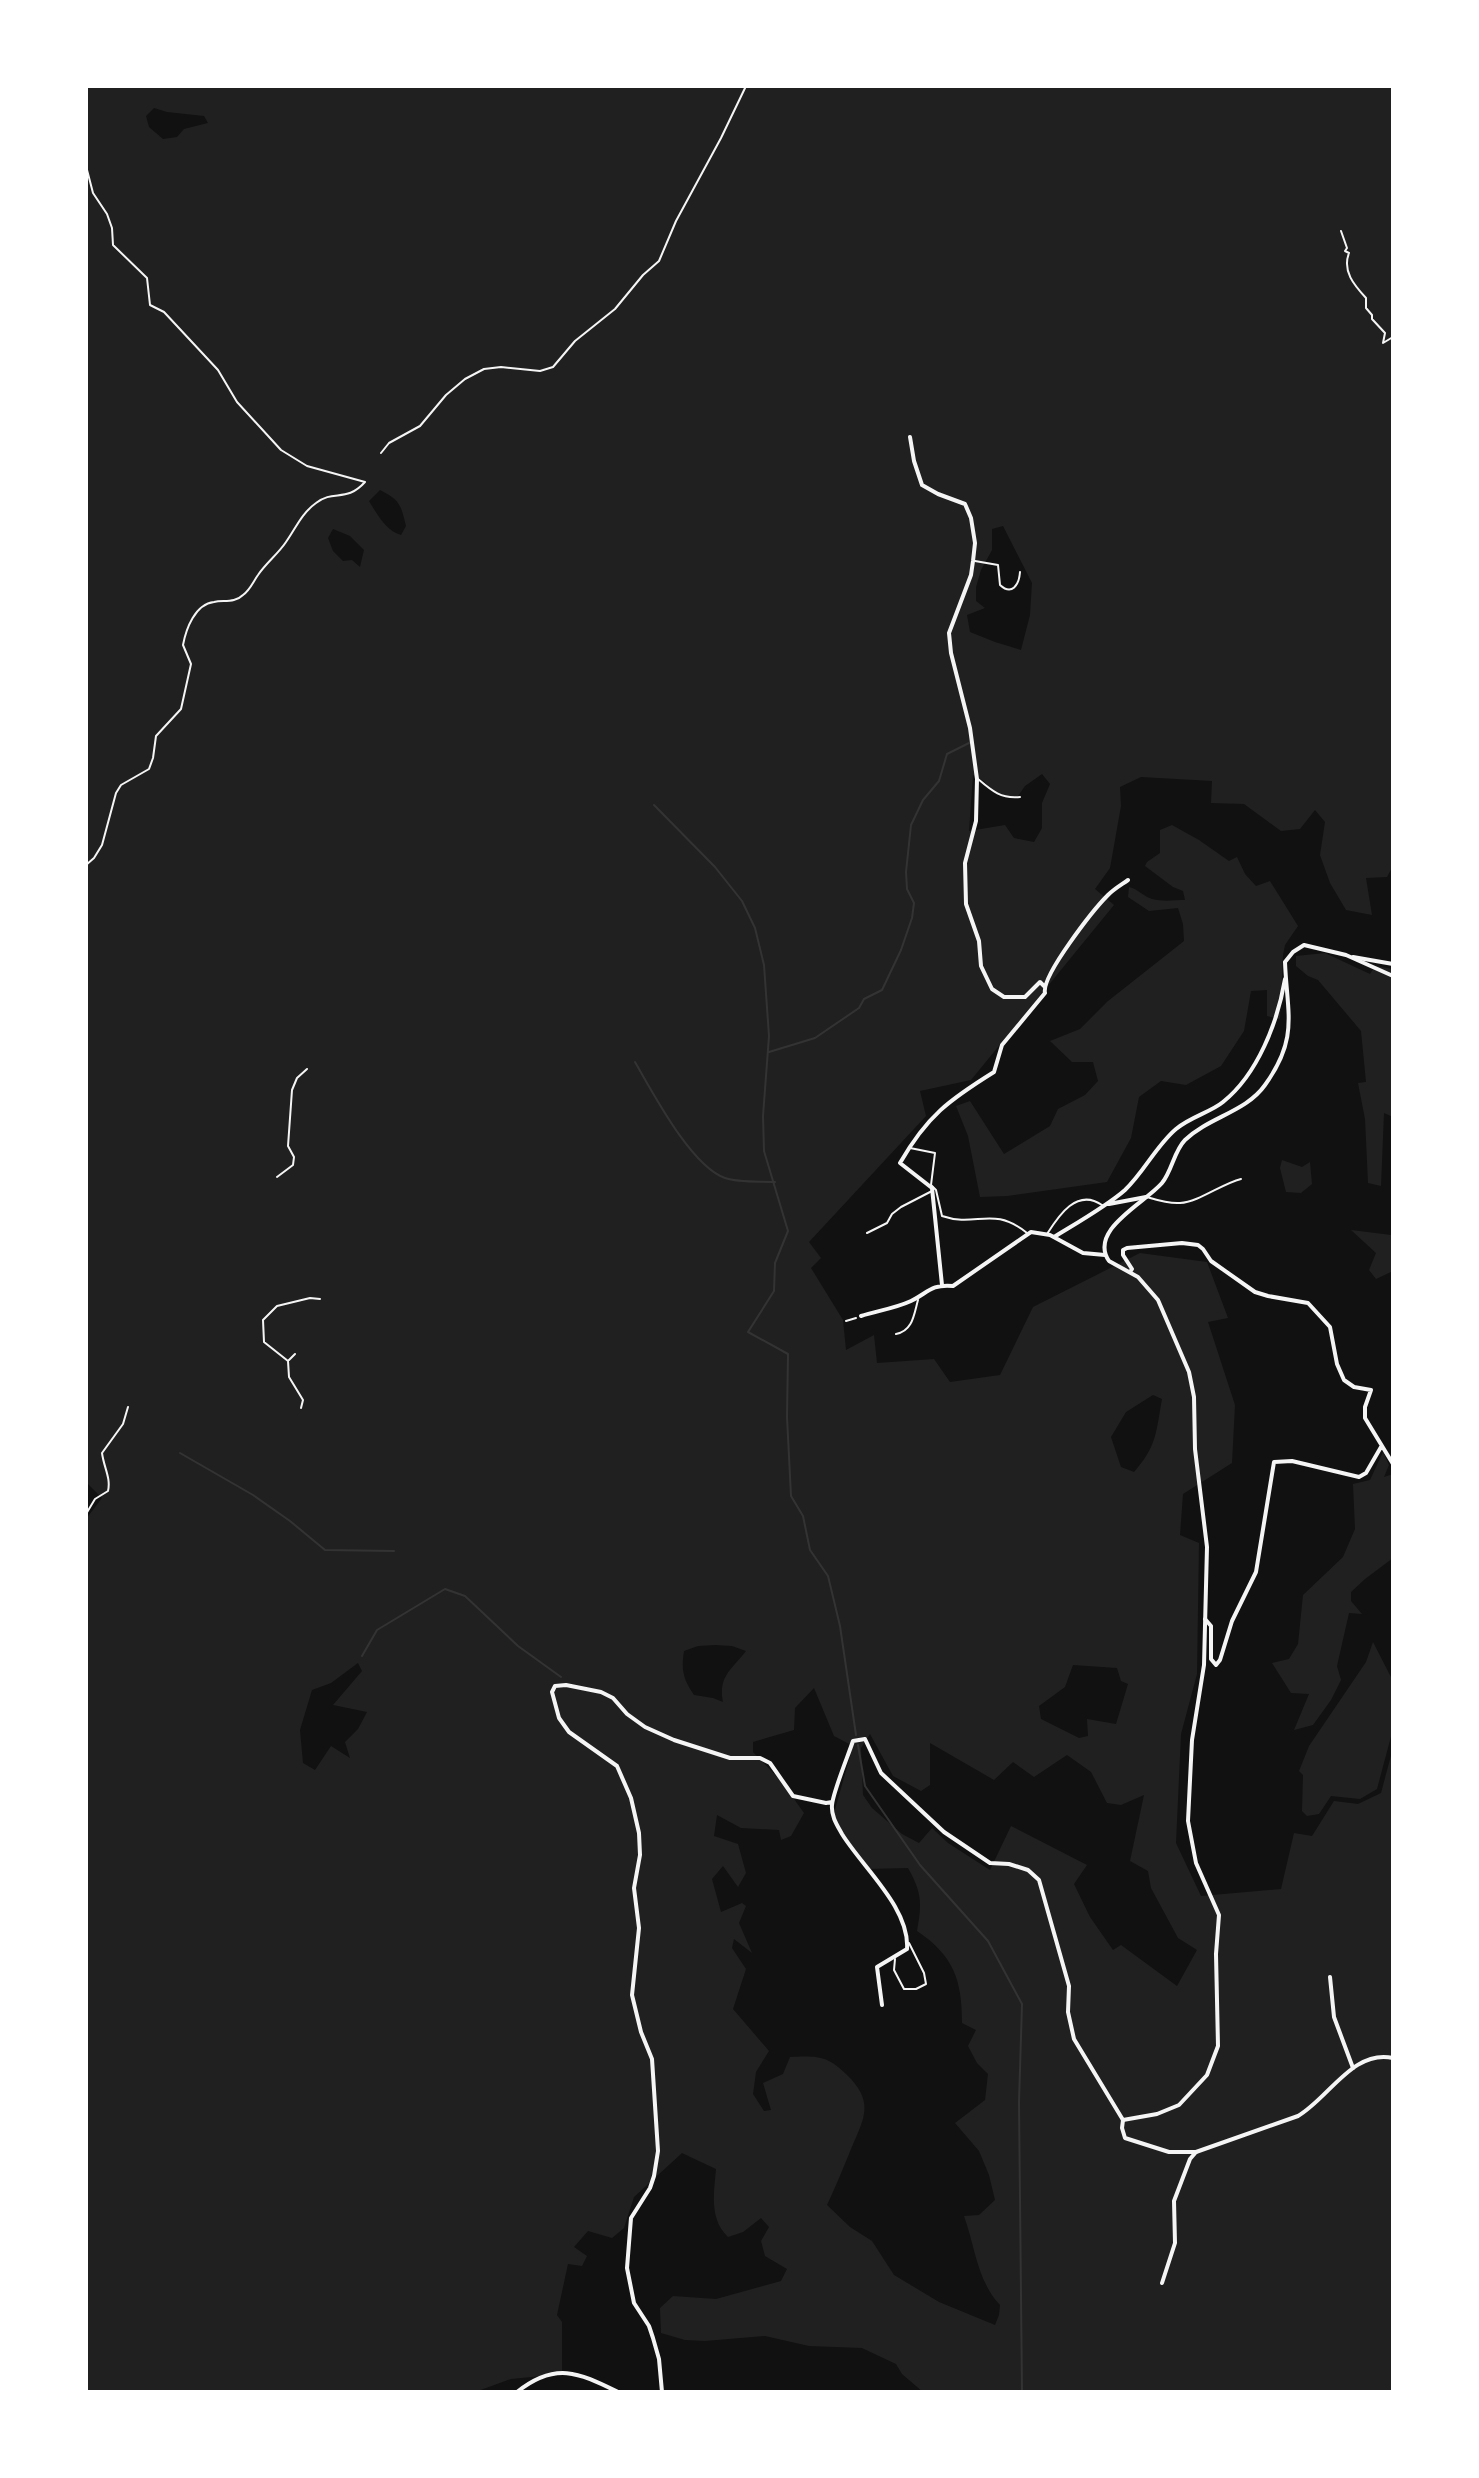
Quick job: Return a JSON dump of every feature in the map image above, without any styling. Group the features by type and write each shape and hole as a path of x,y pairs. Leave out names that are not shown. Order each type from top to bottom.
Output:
{"street":[{"path":"910,437 922,485 965,504 974,538 971,575 949,633 970,728 977,779 976,821 965,863 964,883 966,904 979,941 981,966 995,993 1004,997 1025,997 1040,982 1044,986"},
{"path":"942,1285 932,1188 900,1163 935,1113 994,1072 1002,1045 1045,993 1049,972 1101,902 1128,880"},
{"path":"1123,2120 1157,2114 1179,2105 1207,2075 1218,2046 1216,1954 1219,1915 1196,1863 1188,1821 1192,1740 1204,1665 1207,1547 1195,1449 1194,1397 1189,1372 1158,1300 1145,1283 1109,1261 1104,1242 1109,1231 1164,1181 1183,1142 1251,1100 1265,1086 1289,1037 1285,962 1293,952 1304,945 1393,964"},
{"path":"1346,955 1393,976"},
{"path":"1054,1237 1124,1190 1177,1128 1223,1102 1243,1081 1265,1043 1283,994 1286,976"},
{"path":"1103,1205 1146,1197"},
{"path":"861,1316 914,1300 942,1285 953,1286 1028,1234 1041,1232 1083,1253 1105,1255"},
{"path":"1130,1272 1132,1269 1123,1255 1123,1250 1127,1248 1190,1243 1203,1249 1211,1261 1255,1292 1308,1303 1330,1327 1337,1364 1344,1380 1354,1387 1371,1390 1365,1418 1393,1464"},
{"path":"1204,1618 1211,1626 1211,1659 1216,1665 1232,1621 1256,1572 1274,1462 1292,1461 1359,1477 1366,1473 1381,1447"},
{"path":"662,2392 659,2359 649,2326 634,2303 627,2268 631,2218 650,2188 658,2151 652,2059 641,2032 632,1995 639,1928 634,1888 641,1845 631,1798 617,1766 569,1732 559,1718 552,1692 555,1686 566,1685 601,1692 613,1698 627,1714 645,1727 730,1758 760,1758 770,1763 793,1796 832,1802"},
{"path":"882,2005 877,1967 907,1949 909,1934 898,1910 835,1821 832,1802 853,1741 865,1739 881,1773 944,1832 990,1863 1009,1864 1028,1870 1039,1880 1069,1986 1068,2012 1074,2039 1123,2120 1125,2138 1169,2152 1196,2152 1298,2116 1353,2068 1371,2058 1393,2058"},
{"path":"1330,1977 1334,2017 1353,2068"},
{"path":"1162,2283 1175,2243 1174,2201 1190,2159 1196,2152"},
{"path":"517,2392 540,2378 566,2371 593,2379 618,2392"}],"lane":[{"path":"973,561 998,565 1000,585 1009,590 1017,585 1020,572"},
{"path":"977,779 998,795 1020,797"},
{"path":"909,1148 935,1153 932,1188"},
{"path":"1146,1197 1184,1203 1241,1179"},
{"path":"867,1233 887,1223 901,1207 932,1188"},
{"path":"932,1188 936,1190 942,1216 956,1220 1004,1219 1028,1234"},
{"path":"1047,1234 1066,1207 1085,1200 1103,1205"},
{"path":"896,1334 904,1333 909,1328 919,1295"},
{"path":"895,1956 894,1970 904,1989 916,1989 926,1984 924,1973 908,1942"}],"path":[{"path":"381,453 389,443 420,426 446,395 475,372 492,368 546,371 575,341 615,309 659,261 676,221 746,86"},
{"path":"86,166 93,193 112,228 113,245 147,278 150,305 164,312 218,370 237,402 281,450 307,466 365,482 355,492 319,500 304,513 287,542 245,594 237,599 206,604 194,617 183,645 191,664 181,709 156,736 149,769 121,785 116,793 102,845 86,865"},
{"path":"1341,231 1347,248 1345,251 1349,253 1346,257 1347,269 1353,284 1366,298 1366,308 1385,333 1383,343 1393,337"},
{"path":"277,1177 293,1165 294,1157 288,1146 292,1090 297,1078 307,1069"},
{"path":"301,1408 303,1400 289,1377 288,1361 264,1342 263,1320 277,1306 310,1298 320,1299"},
{"path":"846,1321 861,1316"},
{"path":"288,1361 295,1354"},
{"path":"86,1514 95,1499 108,1491 110,1480 104,1470 102,1453 123,1424 128,1407"}],"shaded area":[{"path":"86,86 1393,86 1393,866 1387,877 1366,878 1372,915 1346,910 1330,883 1320,855 1325,822 1315,810 1300,829 1281,831 1244,804 1211,803 1212,781 1141,777 1120,787 1121,806 1110,868 1095,889 1114,905 971,1080 920,1091 926,1116 809,1242 821,1258 811,1268 843,1320 846,1350 874,1335 877,1363 934,1359 950,1382 1000,1375 1033,1307 1140,1253 1207,1262 1228,1318 1208,1322 1235,1405 1232,1463 1183,1494 1180,1535 1199,1543 1197,1674 1181,1734 1176,1843 1201,1896 1281,1889 1294,1833 1312,1836 1334,1801 1358,1804 1381,1793 1393,1748 1393,2392 923,2392 902,2374 896,2364 862,2348 809,2346 765,2336 685,2340 661,2333 660,2308 673,2296 716,2299 781,2281 787,2269 765,2256 761,2241 769,2227 761,2218 743,2232 728,2237 715,2214 716,2169 682,2153 634,2197 624,2228 612,2238 588,2231 574,2247 587,2256 582,2266 568,2264 557,2315 562,2322 562,2374 511,2379 475,2392 86,2392 86,1519 102,1498 86,1482","holes":["154,108 204,116 208,123 184,129 177,137 163,139 149,127 146,116","380,490 396,500 401,508 406,526 401,535 386,526 369,501","1003,526 1032,583 1030,615 1021,650 970,632 967,615 985,608 976,601 981,570 992,550 992,529","333,529 350,536 364,550 360,567 352,560 343,561 333,551 328,538","1042,774 1050,784 1042,803 1042,828 1034,842 1014,838 1005,825 969,831 973,775 997,793 1018,796 1025,786","1153,1395 1162,1399 1151,1446 1134,1472 1121,1467 1111,1437 1126,1412","698,1646 732,1646 746,1651 724,1680 723,1702 694,1695 683,1669 684,1651","358,1663 362,1671 333,1705 367,1712 358,1729 345,1742 350,1758 331,1746 315,1770 303,1763 300,1730 312,1690 331,1683","1073,1665 1117,1668 1121,1681 1128,1684 1116,1724 1087,1719 1088,1736 1079,1738 1041,1719 1039,1706 1065,1687","814,1688 834,1736 853,1746 832,1820 866,1869 908,1868 920,1898 917,1931 940,1950 953,1970 958,1982 962,2023 976,2030 968,2046 977,2063 988,2074 985,2100 955,2123 979,2151 995,2200 979,2215 964,2216 981,2274 1000,2305 995,2325 939,2302 894,2275 872,2241 850,2227 827,2205 864,2113 862,2095 847,2075 821,2058 790,2057 783,2074 763,2083 771,2110 764,2111 753,2094 756,2072 769,2051 733,2009 746,1969 732,1948 734,1939 752,1953 739,1923 746,1906 742,1903 721,1912 712,1879 723,1866 738,1887 746,1873 738,1844 714,1836 717,1815 741,1828 779,1830 781,1840 791,1836 804,1813 782,1782 753,1752 753,1742 794,1730 795,1708","870,1734 893,1776 921,1791 930,1785 930,1743 994,1780 1013,1762 1034,1777 1067,1755 1091,1772 1107,1803 1121,1805 1144,1795 1130,1861 1148,1871 1151,1888 1178,1938 1197,1950 1177,1986 1121,1945 1113,1950 1090,1917 1074,1884 1087,1865 1011,1826 990,1870 948,1843 932,1828 919,1843 902,1834 872,1808 863,1795 861,1748"]},
{"path":"1172,825 1229,861 1237,857 1245,874 1256,886 1270,881 1298,926 1285,945 1283,955 1280,1019 1267,1016 1267,990 1251,991 1244,1031 1221,1066 1186,1085 1161,1081 1139,1097 1131,1138 1107,1182 980,1197 968,1136 956,1106 970,1101 1004,1154 1050,1126 1058,1109 1085,1095 1098,1081 1093,1062 1072,1062 1050,1041 1080,1029 1108,1001 1184,941 1178,908 1149,911 1128,897 1129,887 1152,899 1185,900 1183,891 1145,866 1160,853 1160,830"},
{"path":"1325,953 1370,974 1375,966 1393,969 1393,1117 1384,1113 1381,1186 1368,1183 1365,1119 1358,1083 1366,1082 1361,1031 1318,980 1296,966 1296,956"},
{"path":"1282,1160 1302,1167 1310,1162 1312,1184 1301,1193 1286,1192 1280,1168"},
{"path":"1351,1230 1391,1235 1393,1232 1393,1271 1376,1279 1369,1270 1376,1253"},
{"path":"1383,1452 1389,1465 1384,1477 1393,1474 1393,1558 1351,1592 1351,1601 1362,1614 1349,1613 1337,1666 1341,1680 1313,1725 1294,1730 1309,1694 1291,1693 1272,1663 1289,1659 1298,1644 1303,1595 1343,1557 1355,1529 1353,1484 1370,1480"},
{"path":"1373,1642 1393,1681 1393,1729 1377,1789 1360,1799 1331,1796 1319,1814 1307,1816 1302,1811 1303,1775 1299,1771 1309,1746 1366,1662"}],"waterway":[{"path":"769,1052 815,1038 859,1008 864,999 882,990 912,918 914,903 907,889 906,872 911,825 923,800 939,781 947,754 971,742"},
{"path":"654,805 715,867 742,901 755,928 764,965 769,1036 763,1116 764,1151 788,1231 775,1263 774,1291 748,1332 788,1354 791,1496 803,1516 810,1550 828,1576 840,1626 856,1735"},
{"path":"635,1062 686,1144 712,1171 731,1180 775,1182"},
{"path":"180,1453 253,1495 325,1550 394,1551"},
{"path":"362,1656 377,1630 445,1589 465,1596 518,1646 561,1677"},
{"path":"858,1745 865,1786 920,1865 988,1941 1022,2004 1019,2102 1022,2392"}]}
